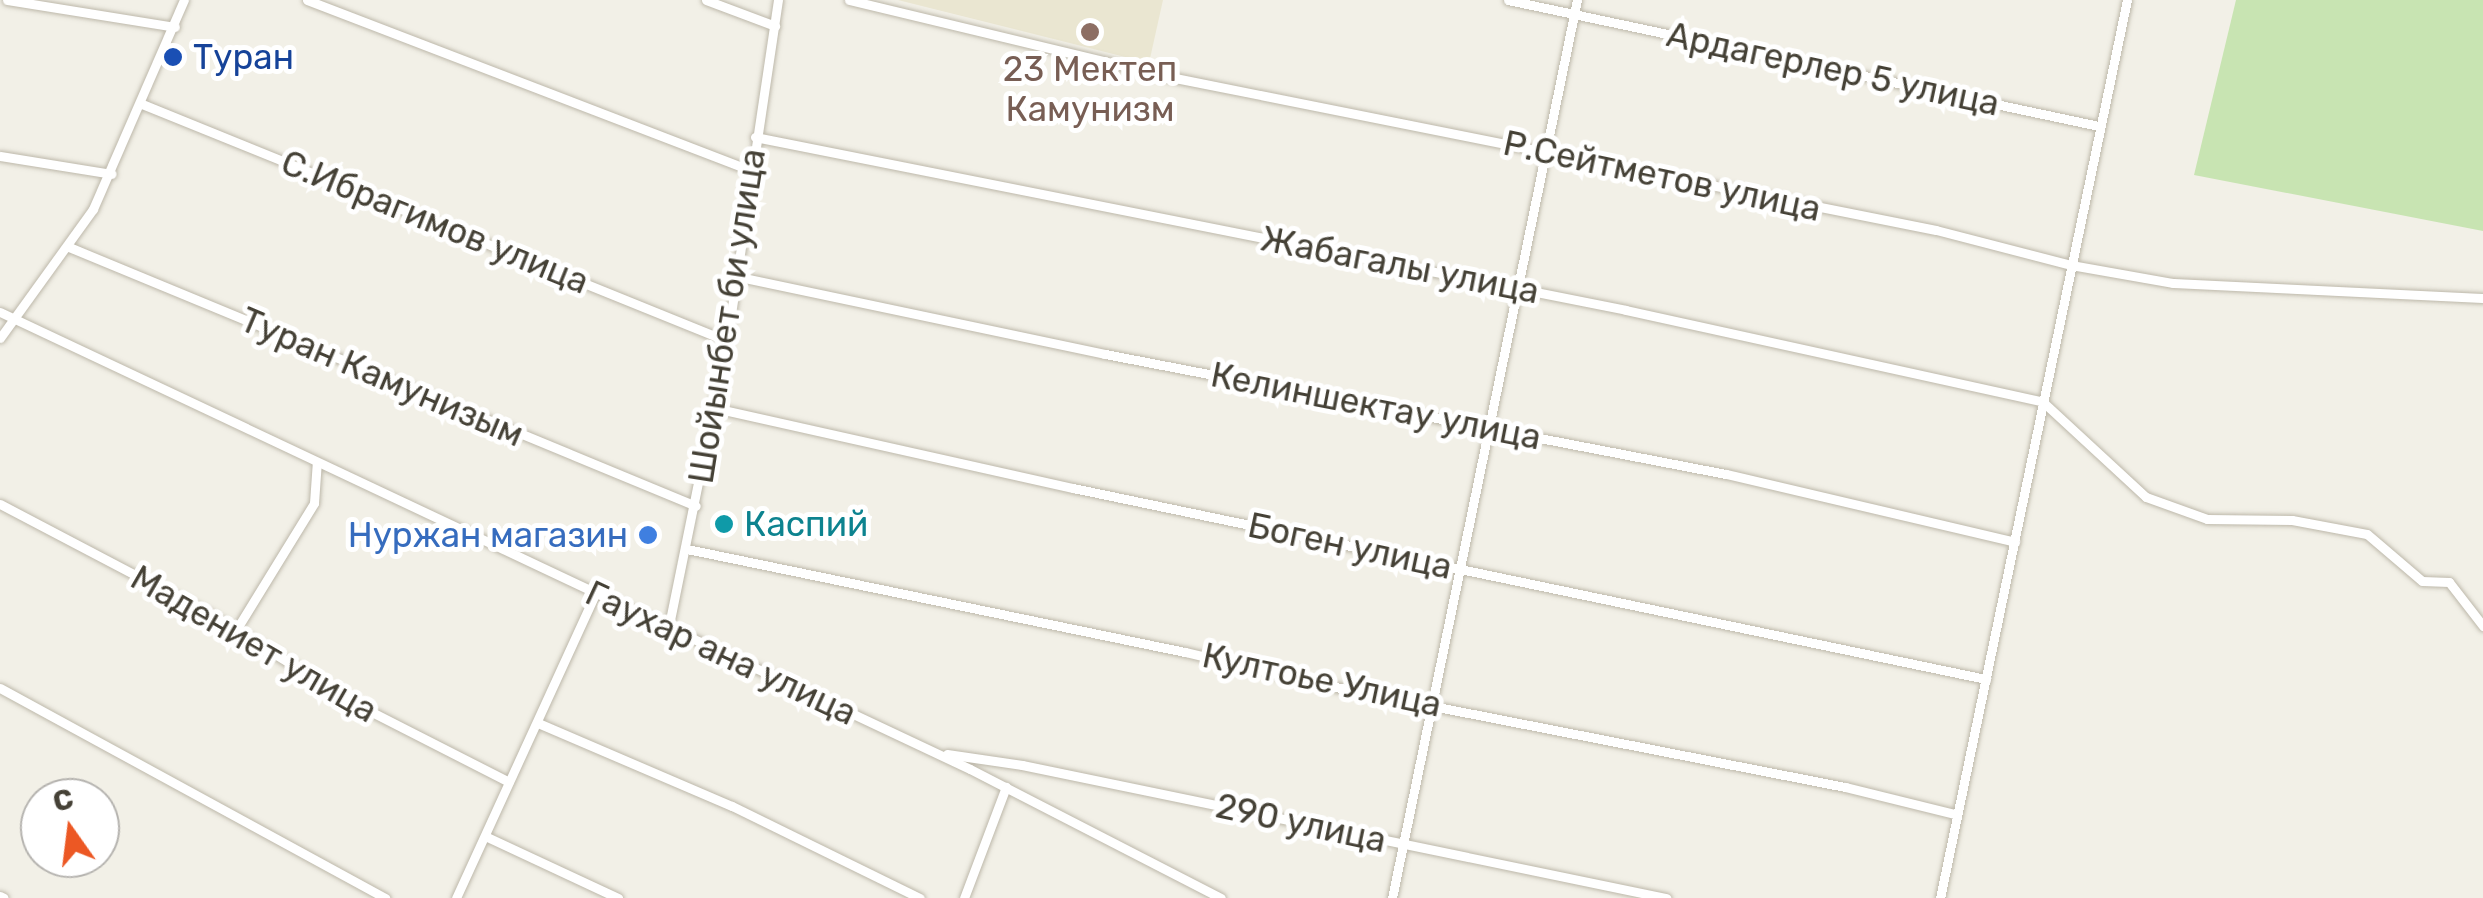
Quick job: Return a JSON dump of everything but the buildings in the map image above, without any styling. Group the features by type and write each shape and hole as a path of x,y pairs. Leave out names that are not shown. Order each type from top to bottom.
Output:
{"street":[{"path":"7,0 175,27"},
{"path":"0,338 69,246 112,174 184,0"},
{"path":"306,0 749,170"},
{"path":"706,0 774,26"},
{"name":"Шойынбет би улица","path":"668,630 727,340 749,170 778,0"},
{"name":"Р.Сейтметов улица","path":"849,0 1165,76 1936,230 2071,266 2173,283 2483,298"},
{"name":"Ардагерлер 5 улица","path":"1508,0 2100,126"},
{"path":"1392,898 1577,0"},
{"path":"1940,898 2127,0"},
{"name":"С.Ибрагимов улица","path":"142,104 727,340"},
{"name":"Жабагалы улица","path":"755,137 1515,289 2042,402"},
{"path":"0,156 112,174"},
{"name":"Туран Камунизым","path":"69,246 696,506"},
{"name":"Келиншектау улица","path":"736,276 1726,474 2015,542"},
{"name":"Гаухар ана улица","path":"0,312 934,752 1222,898"},
{"path":"2042,402 2146,497 2207,519 2292,520 2366,534 2422,581 2449,582 2483,626"},
{"name":"Боген улица","path":"715,408 1457,569 1986,678"},
{"path":"236,630 314,503 317,464"},
{"name":"Мадениет улица","path":"0,504 236,630 360,706 509,782"},
{"name":"Култоье Улица","path":"687,550 1846,787 1955,814"},
{"path":"456,898 596,595"},
{"path":"0,688 386,898"},
{"path":"538,722 732,806 920,898"},
{"name":"290 улица","path":"934,752 1022,765 1666,898"},
{"path":"964,898 1006,787"},
{"path":"484,836 618,898"}],"shaded area":[{"name":"23 Мектеп Камунизм","path":"898,0 1163,0 1149,63"}],"green space":[{"path":"2236,0 2483,0 2483,231 2194,175"}],"place":[{"name":"23 Мектеп Камунизм","path":"1090,32"},
{"name":"Туран","path":"173,57"},
{"name":"Каспий","path":"724,524"},
{"name":"Нуржан магазин","path":"648,535"}]}
